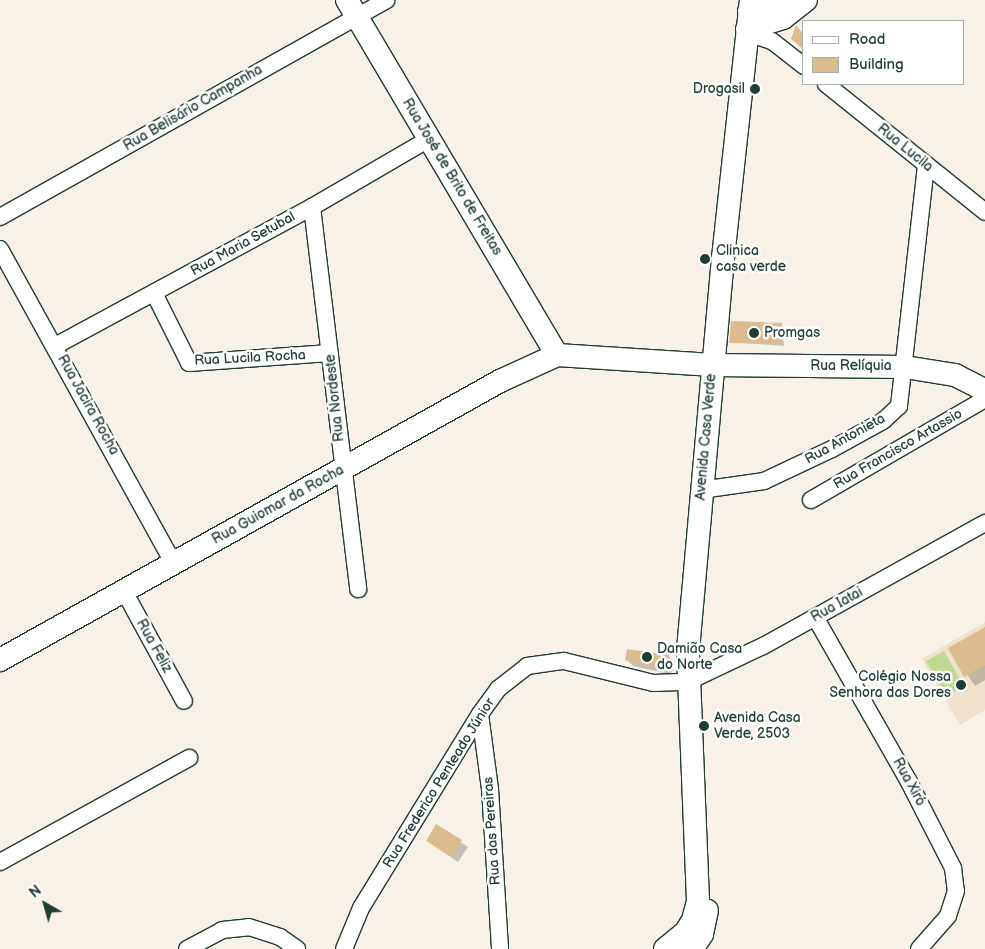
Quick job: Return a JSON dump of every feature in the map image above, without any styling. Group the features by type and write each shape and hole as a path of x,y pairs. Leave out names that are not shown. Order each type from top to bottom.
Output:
{"street":[{"name":"Rua Belisário Campanha","path":"0,217 351,8 386,0"},
{"path":"749,18 785,0"},
{"path":"749,18 783,18 806,0"},
{"name":"Rua José de Brito de Freitas","path":"351,8 557,355"},
{"path":"749,18 772,41 802,64"},
{"name":"Avenida Casa Verde","path":"692,949 702,934 707,917 699,876 687,682 713,365 749,18"},
{"name":"Rua Lucila","path":"827,85 985,212"},
{"name":"Rua Maria Setubal","path":"55,346 312,207 428,139"},
{"name":"Rua Antonieta","path":"702,490 764,482 832,449 882,421 898,406 905,367 926,165"},
{"name":"Rua Nordeste","path":"312,207 358,589"},
{"name":"Rua Jacira Rocha","path":"0,248 173,563"},
{"name":"Rua Lucila Rocha","path":"154,293 189,363 330,353"},
{"name":"Rua Relíquia","path":"557,355 713,365 905,367 955,375 985,390"},
{"name":"Rua Guiomar da Rocha","path":"0,660 500,381 557,355"},
{"name":"Rua Francisco Artassio","path":"811,500 985,399"},
{"name":"Rua Iatai","path":"687,682 815,617 985,523"},
{"name":"Rua Feliz","path":"124,591 184,700"},
{"name":"Rua Xiró","path":"815,617 908,780 952,868 956,891 948,916 919,949"},
{"name":"Rua Frederico Penteado Júnior","path":"344,949 361,908 480,714 498,690 513,675 527,666 545,662 591,666 653,683 687,682"},
{"name":"Rua das Pereiras","path":"480,714 490,789 500,949"},
{"path":"0,862 189,758"},
{"name":"Avenida Casa Verde","path":"666,949 685,933 693,920 699,876"},
{"path":"186,949 222,930 249,927 280,937 297,949"}],"shaded area":[{"name":"Colégio Nossa Senhora das Dores","path":"985,622 985,710 960,725 922,659"}],"green space":[{"path":"944,651 964,686 946,696 926,661"}],"building":[{"path":"796,25 802,32 802,48 791,39"},
{"name":"Promgas","path":"731,321 782,323 782,344 729,343"},
{"path":"985,627 985,665 964,677 948,648"},
{"name":"Damião Casa do Norte","path":"627,649 669,655 668,664 662,669 625,660"},
{"path":"436,824 462,840 452,857 426,841"}],"place":[{"name":"Drogasil","path":"755,89"},
{"name":"Clinica casa verde","path":"705,259"},
{"name":"Promgas","path":"754,333"},
{"name":"Damião Casa do Norte","path":"647,657"},
{"name":"Colégio Nossa Senhora das Dores","path":"961,685"},
{"name":"Avenida Casa Verde, 2503","path":"704,726"}]}
